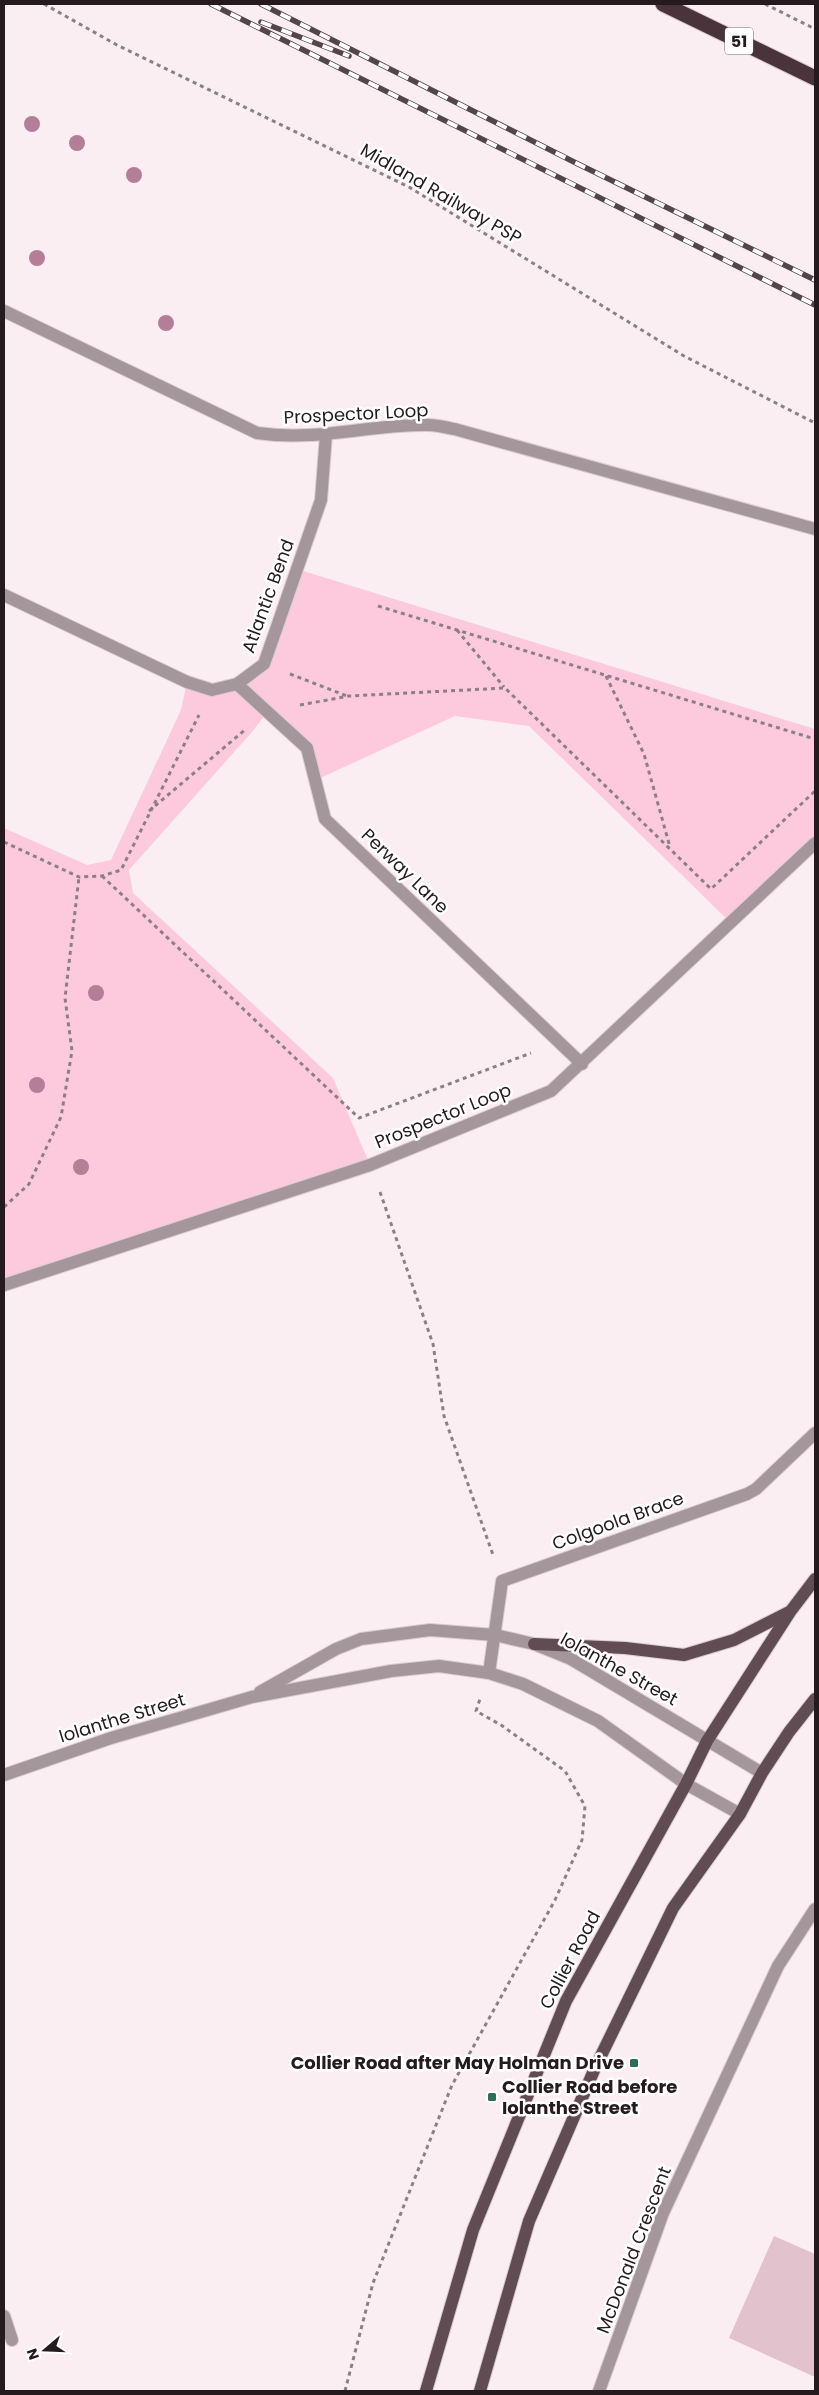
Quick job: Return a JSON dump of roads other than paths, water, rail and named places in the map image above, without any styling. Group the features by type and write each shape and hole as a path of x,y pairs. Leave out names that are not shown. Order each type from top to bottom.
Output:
{"highway":[{"name":"51","path":"663,4 815,78"}],"main road":[{"name":"Collier Road","path":"426,2391 473,2230 566,2001 686,1784 707,1741 790,1612 815,1579"},
{"path":"534,1644 624,1648 684,1655 734,1640 790,1612"},
{"path":"480,2391 529,2221 596,2068 673,1908 740,1814 762,1773 789,1732 815,1698"}],"street":[{"name":"Prospector Loop","path":"4,311 257,433 296,437 400,426 430,425 458,430 815,529"},
{"name":"Atlantic Bend","path":"4,595 187,682 212,690 237,684 264,664 321,500 326,435"},
{"name":"Perway Lane","path":"237,684 307,748 325,819 582,1064"},
{"name":"Prospector Loop","path":"4,1285 370,1165 551,1091 582,1064 815,843"},
{"name":"Colgoola Brace","path":"495,1635 502,1581 747,1494 756,1489 815,1433"},
{"name":"Iolanthe Street","path":"252,1696 336,1649 362,1639 430,1630 495,1635 534,1644 571,1659 762,1773"},
{"path":"489,1674 495,1635"},
{"name":"Iolanthe Street","path":"4,1775 111,1738 252,1696 391,1672 440,1666 489,1674 523,1684 598,1721 686,1784 740,1814"},
{"name":"McDonald Crescent","path":"599,2391 663,2213 778,1966 815,1909"},
{"path":"4,2316 12,2340"}],"railway":[{"path":"211,4 815,305"},
{"path":"261,4 576,163 815,280"},
{"path":"261,22 349,56"}],"place":[{"name":"Collier Road after May Holman Drive","path":"634,2063"},
{"name":"Collier Road before Iolanthe Street","path":"492,2097"}]}
